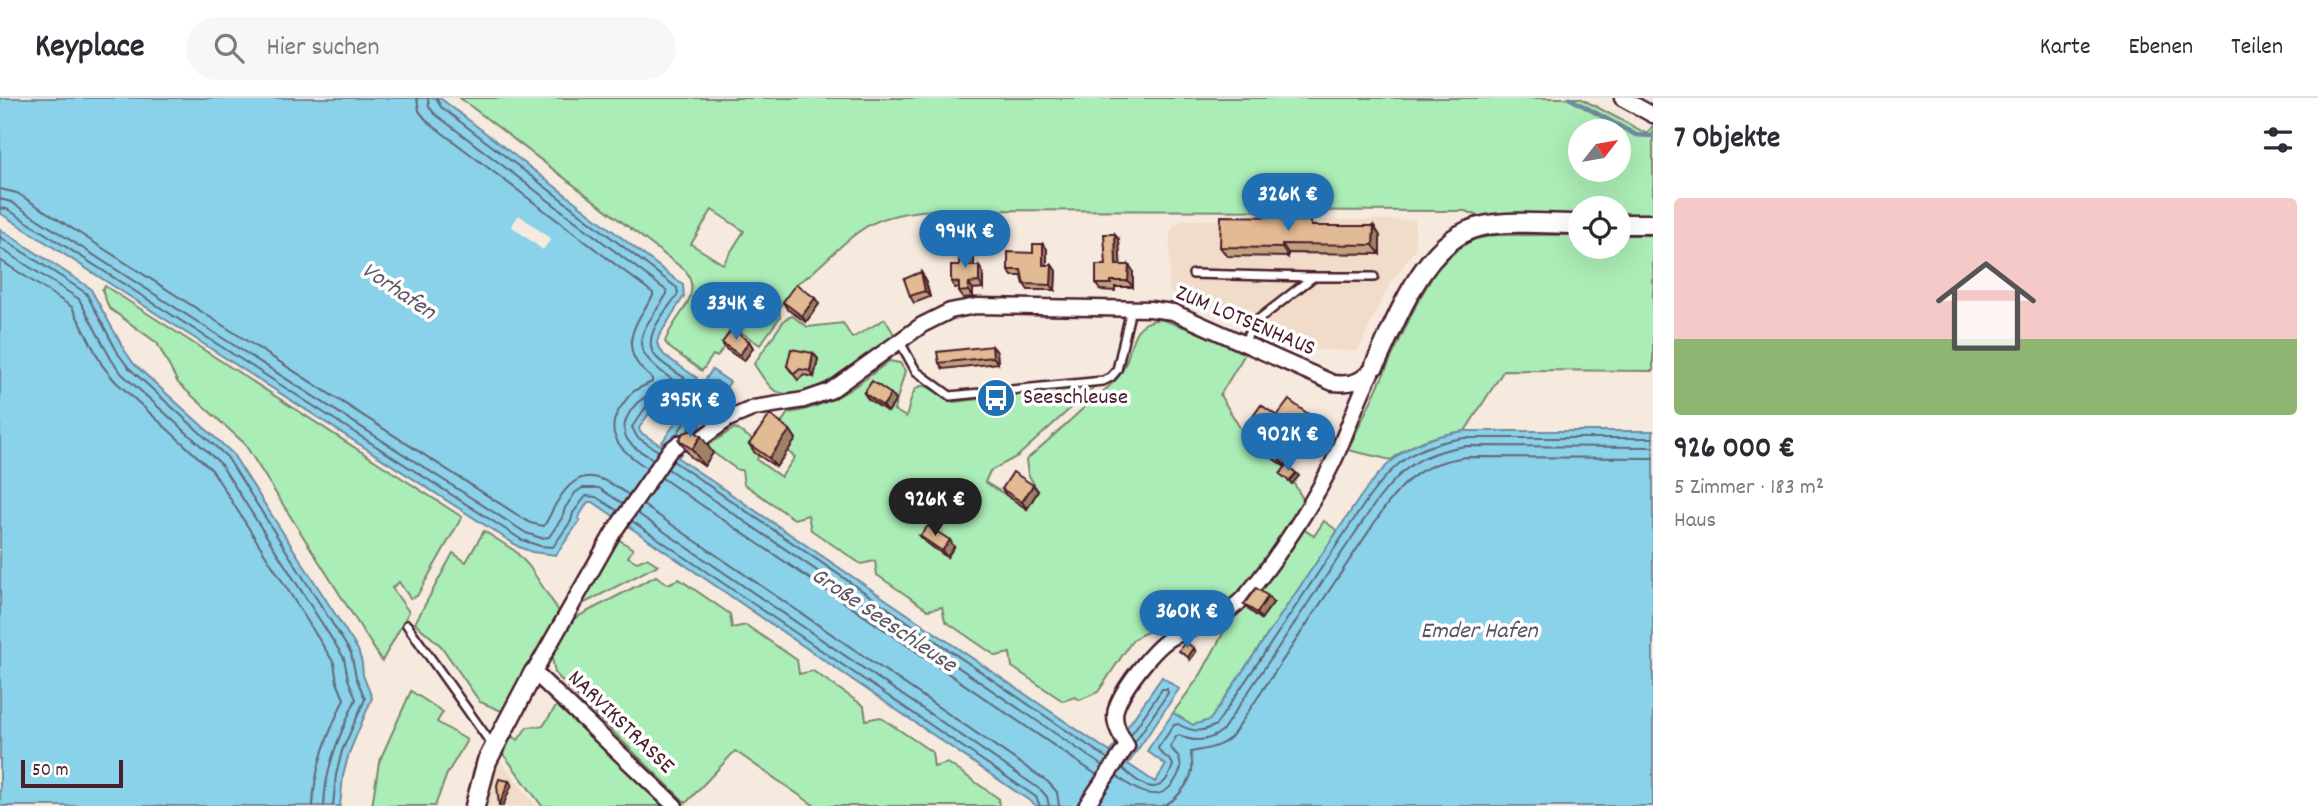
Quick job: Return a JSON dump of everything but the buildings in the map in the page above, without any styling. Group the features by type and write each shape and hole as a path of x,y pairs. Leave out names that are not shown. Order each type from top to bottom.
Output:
{"street":[{"path":"1622,98 1653,115"},
{"path":"1086,806 1128,746 1117,727 1115,715 1118,704 1153,652 1173,637 1217,619 1231,610 1250,592 1309,505 1324,479 1374,365 1428,264 1452,240 1483,226 1568,224"},
{"path":"1631,224 1653,224"},
{"name":"ZUM LOTSENHAUS","path":"534,672 620,523 672,447 699,440 728,419 743,412 766,404 804,400 830,391 922,326 950,311 976,306 1173,312 1333,383 1354,383 1362,379 1374,365"},
{"path":"475,806 481,776 534,672"},
{"name":"NARVIKSTRASSE","path":"534,672 675,806"}],"lane":[{"path":"1193,274 1374,277"},
{"path":"1244,344 1254,323 1313,277"},
{"path":"900,341 916,371 950,396 1103,381 1117,370 1131,309"},
{"path":"407,625 494,747"}],"shaded area":[{"path":"1182,220 1415,220 1415,249 1387,289 1358,351 1318,350 1169,292 1170,233 1175,224"},
{"path":"499,759 536,806 487,806 490,781"}],"green space":[{"path":"460,98 1580,98 1619,119 1568,119 1568,182 1631,182 1631,125 1647,134 1653,125 1653,215 1631,215 1631,196 1568,196 1568,215 1482,217 1465,211 934,210 894,216 866,227 853,236 796,285 779,308 780,317 760,345 736,329 717,357 713,355 702,371 665,342 689,299 691,281 686,271","holes":["712,210 744,231 723,264 691,244"]},
{"path":"1497,235 1568,235 1568,259 1631,259 1631,235 1653,235 1653,371 1504,370 1465,431 1426,440 1391,460 1348,450 1418,301 1437,269 1459,248 1475,239"},
{"path":"105,286 462,517 417,596 410,598 399,582 392,588 409,612 382,661 244,443 178,383 157,343 109,308 102,290"},
{"path":"792,316 808,327 843,323 852,338 885,319 895,336 854,366 820,386 787,394 771,388 754,364 785,319"},
{"path":"1160,319 1245,354 1220,395 1248,441 1284,466 1304,501 1275,547 1238,593 1212,613 1137,637 1098,692 1080,700 1075,697 1063,701 1012,667 1010,653 996,656 945,621 942,607 928,610 877,575 875,561 861,564 811,530 808,515 794,519 744,484 742,470 738,470 705,447 735,428 761,445 757,460 781,477 795,457 787,451 779,426 788,413 830,401 889,361 900,363 905,371 894,410 906,417 915,390 924,386 954,402 1095,386 1018,456 990,471 985,482 1027,508 1038,491 1028,474 1026,460 1108,388 1124,367 1136,333 1149,322"},
{"path":"1324,521 1338,531 1210,720 1193,725 1173,713 1201,674 1228,624 1248,604 1302,528 1314,536"},
{"path":"484,531 515,551 529,566 560,613 504,712 480,702 441,646 415,623 453,553 466,562"},
{"path":"618,539 633,549 628,557 637,562 647,558 658,565 579,606"},
{"path":"656,576 668,584 679,579 730,614 732,628 746,625 797,660 799,674 813,671 864,706 866,720 880,717 932,752 934,767 948,763 998,798 999,806 815,806 735,751 686,803 577,697 555,673 552,657 571,620"},
{"path":"411,691 443,712 437,722 467,740 447,774 435,806 372,806 379,762"},
{"path":"560,704 667,806 542,806 501,751 509,735 518,740 527,727 543,726"}],"water":[{"name":"Emder Hafen","path":"0,98 440,98 683,285 684,296 657,343 664,355 697,378 669,419 655,409 639,428 640,432 660,445 712,370 730,382 678,458 1110,752 1162,677 1179,689 1128,764 1155,782 1166,765 1147,751 1173,713 1193,725 1210,720 1361,496 1383,470 1405,451 1431,438 1464,431 1653,431 1653,806 1037,806 593,502 588,502 578,518 580,520 556,555 532,552 519,547 0,213"},
{"path":"0,229 90,288 134,364 232,453 358,650 363,675 372,698 349,753 340,806 0,806"}],"pier":[{"path":"519,215 551,239 543,250 511,226"}],"waterway":[{"path":"1569,98 1636,135 1652,136"}],"place":[{"name":"Seeschleuse","path":"996,398"}],"water label":[{"name":"Vorhafen","path":"398,292"},
{"name":"Große Seeschleuse","path":"883,621"}]}
